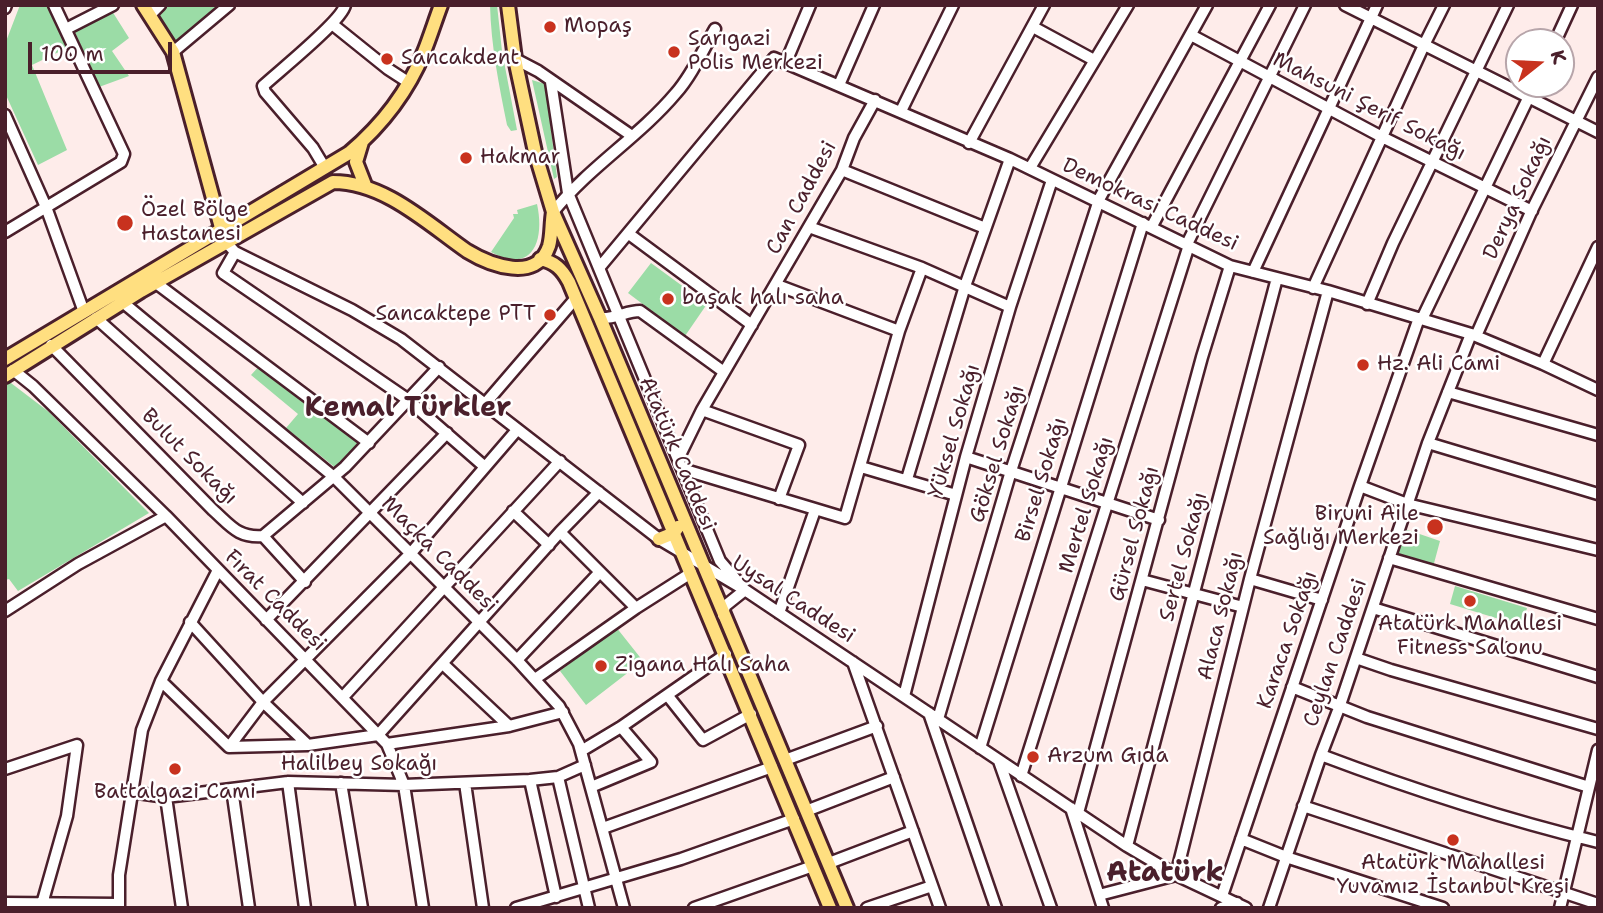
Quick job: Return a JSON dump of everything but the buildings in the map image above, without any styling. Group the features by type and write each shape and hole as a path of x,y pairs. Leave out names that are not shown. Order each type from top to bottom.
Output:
{"main road":[{"path":"118,298 156,283 362,142 388,114 404,79 424,53 441,5"},
{"name":"Atatürk Caddesi","path":"508,5 515,59 536,154 553,212 848,908"},
{"path":"151,8 173,52 223,235"},
{"path":"362,142 356,162 365,185"},
{"path":"7,367 223,235 333,182 365,185 398,203 480,258 510,268 526,267 540,259 549,246 553,212"},
{"name":"Atatürk Caddesi","path":"540,259 551,261 562,269 576,299 830,908"},
{"path":"7,367 51,345 90,315"},
{"path":"659,539 674,533 682,517"}],"street":[{"path":"5,232 121,162 124,154 54,5"},
{"path":"66,29 113,5"},
{"path":"173,52 229,5"},
{"path":"325,168 313,148 265,92 263,86 331,24 344,10 345,5"},
{"path":"786,62 810,5"},
{"path":"839,85 874,5"},
{"path":"901,111 953,5"},
{"path":"969,142 1044,5"},
{"path":"1030,168 1128,5"},
{"name":"Göksel Sokağı","path":"938,719 1011,471 1098,203 1207,5"},
{"name":"Birsel Sokağı","path":"979,748 1059,487 1147,225 1270,5"},
{"name":"Mertel Sokağı","path":"1021,776 1188,245 1305,5"},
{"path":"1345,5 1505,86"},
{"path":"1253,272 1377,5"},
{"path":"1313,288 1444,5"},
{"path":"1367,304 1393,243 1508,5"},
{"path":"1561,28 1572,5"},
{"path":"331,24 404,79"},
{"path":"1032,27 1094,60"},
{"path":"553,212 568,193 677,93 715,29"},
{"name":"Mahsuni Şerif Sokağı","path":"1191,36 1381,137 1532,211"},
{"name":"Demokrasi Caddesi","path":"629,234 774,58 1030,168 1230,266 1328,291 1474,335 1598,390"},
{"path":"515,59 632,136"},
{"name":"Derya Sokağı","path":"1474,335 1598,78"},
{"path":"551,82 568,193 720,561 745,590 725,606 723,615"},
{"name":"Karaca Sokağı","path":"1222,896 1360,486 1421,318 1529,98"},
{"path":"1531,98 1598,132"},
{"name":"Can Caddesi","path":"680,464 702,410 842,170 854,138 874,100"},
{"path":"5,115 90,315 303,503"},
{"path":"906,479 965,286 1010,159"},
{"path":"842,170 985,228"},
{"name":"Yüksel Sokağı","path":"904,696 956,495 1010,307 1052,180"},
{"path":"809,227 922,268 1010,307"},
{"path":"599,268 629,234 752,324"},
{"name":"Uysal Caddesi","path":"223,235 235,252 352,310 401,339 659,539 745,590 1127,846 1176,875 1241,905"},
{"path":"1543,364 1598,247"},
{"path":"235,252 223,273 407,399 485,467"},
{"name":"Gürsel Sokağı","path":"1074,810 1230,266"},
{"path":"680,464 779,499 845,518 899,331 922,268"},
{"name":"Sertel Sokağı","path":"1127,846 1278,278"},
{"path":"156,283 369,443"},
{"path":"777,285 899,331"},
{"name":"Alaca Sokağı","path":"1176,875 1250,579 1328,291"},
{"name":"Maçka Caddesi","path":"118,298 334,477 517,660 563,712 581,751 624,908"},
{"path":"484,405 576,299"},
{"path":"600,318 620,317 640,311 724,372"},
{"name":"Ceylan Caddesi","path":"1269,908 1428,443 1474,335"},
{"name":"Bulut Sokağı","path":"51,345 238,533 250,537 263,536"},
{"name":"Fırat Caddesi","path":"7,367 33,386 166,516 387,744 404,785 423,908"},
{"path":"305,582 263,536 334,477 439,367"},
{"path":"1448,391 1598,435"},
{"path":"702,410 799,445 779,499"},
{"path":"229,747 263,702 411,553 517,430"},
{"path":"266,620 447,433"},
{"path":"1428,443 1598,494"},
{"path":"967,457 1159,520"},
{"path":"343,697 560,461"},
{"path":"861,467 956,495"},
{"path":"1360,486 1407,504 1598,550"},
{"path":"161,681 229,747 308,745 378,735 599,492"},
{"path":"779,613 815,510"},
{"path":"513,511 549,545"},
{"path":"5,611 78,564 166,516"},
{"path":"560,532 636,608"},
{"path":"1389,558 1598,619"},
{"path":"5,903 119,906 120,875 142,730 161,681 218,570"},
{"path":"517,660 600,572"},
{"path":"535,679 691,573"},
{"path":"1250,579 1322,600"},
{"path":"1142,580 1243,607"},
{"path":"1373,608 1598,677"},
{"path":"190,622 263,702 308,745"},
{"path":"581,751 668,696 726,654"},
{"path":"1356,658 1598,729"},
{"path":"852,662 940,908"},
{"path":"443,664 509,726"},
{"path":"1292,687 1339,708 1589,787"},
{"path":"668,696 703,740 751,714"},
{"path":"387,744 509,726 563,712"},
{"path":"929,712 996,908"},
{"path":"785,760 877,726"},
{"path":"591,787 651,762 621,727"},
{"path":"5,769 77,745 67,816 42,904"},
{"path":"1560,908 1598,750"},
{"path":"1321,755 1380,778 1477,809 1598,842"},
{"path":"999,761 1051,908"},
{"name":"Halilbey Sokağı","path":"131,792 166,797 288,782 404,785 530,780 558,777 585,765"},
{"path":"603,828 772,767"},
{"path":"558,777 589,908"},
{"path":"806,811 894,777"},
{"path":"530,780 556,897"},
{"path":"288,782 305,908"},
{"path":"341,783 362,908"},
{"path":"465,783 482,908"},
{"path":"232,789 249,908"},
{"path":"166,797 183,908"},
{"path":"1303,806 1598,904"},
{"path":"1074,810 1103,908"},
{"path":"516,908 534,905 681,859 794,820"},
{"path":"829,863 913,831"},
{"path":"1241,839 1286,857 1443,908"},
{"path":"694,908 813,866"},
{"path":"1099,895 1176,875"},
{"path":"866,908 932,886"},
{"path":"1221,908 1241,905"}],"green space":[{"path":"20,5 47,5 67,48 32,65 67,150 38,165 5,93 5,44"},
{"path":"165,5 218,5 173,47 155,16"},
{"path":"490,5 497,5 502,51 517,130 511,131 507,125 498,80"},
{"path":"112,11 129,38 112,51 129,76 99,87 75,32"},
{"path":"532,80 545,84 557,177 554,179"},
{"path":"537,204 539,230 533,250 517,259 505,258 491,252 514,218 513,214 518,214 517,210"},
{"name":"başak halı saha","path":"651,263 707,304 685,336 628,293"},
{"path":"262,363 360,441 337,469 286,428 298,414 251,375"},
{"path":"7,380 49,412 149,513 18,591 9,579 5,580"},
{"path":"1405,529 1440,541 1433,567 1397,555"},
{"path":"1455,586 1527,608 1522,626 1450,604"},
{"name":"Zigana Halı Saha","path":"616,627 643,661 586,705 560,671"}],"place":[{"name":"Mopaş","path":"550,27"},
{"name":"Sarıgazi Polis Merkezi","path":"674,52"},
{"name":"Sancakdent","path":"387,59"},
{"name":"Hakmar","path":"466,158"},
{"name":"Özel Bölge Hastanesi","path":"125,223"},
{"name":"başak halı saha","path":"668,299"},
{"name":"Sancaktepe PTT","path":"550,315"},
{"name":"Hz. Ali Cami","path":"1363,365"},
{"name":"Biruni Aile Sağlığı Merkezi","path":"1435,527"},
{"name":"Atatürk Mahallesi Fitness Salonu","path":"1470,601"},
{"name":"Zigana Halı Saha","path":"601,666"},
{"name":"Arzum Gıda","path":"1033,757"},
{"name":"Battalgazi Cami","path":"175,769"},
{"name":"Atatürk Mahallesi Yuvamız İstanbul Kreşi","path":"1453,840"}],"district":[{"name":"Kemal Türkler","path":"408,409"},
{"name":"Atatürk","path":"1165,874"}]}
